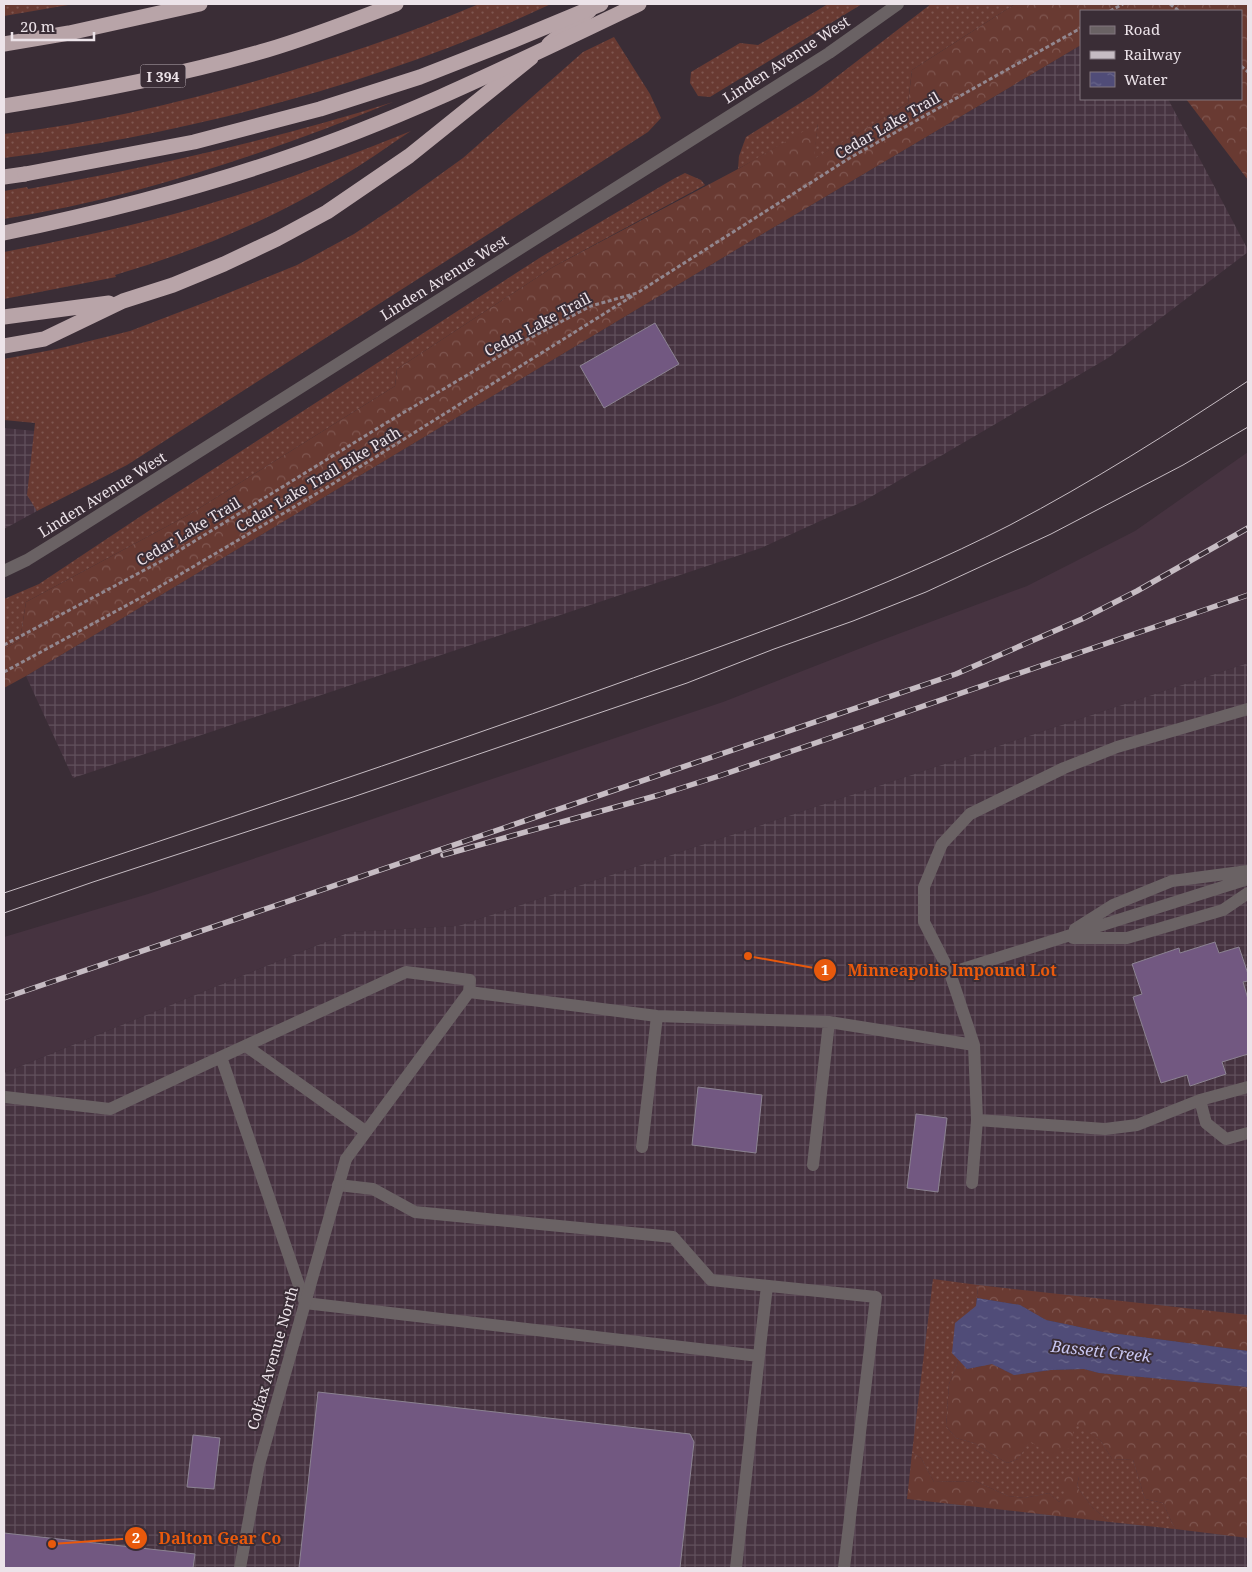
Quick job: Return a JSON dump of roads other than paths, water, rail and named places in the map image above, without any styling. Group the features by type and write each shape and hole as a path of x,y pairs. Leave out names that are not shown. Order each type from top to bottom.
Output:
{"highway":[{"path":"4,44 88,30 200,4"},
{"name":"I 394","path":"4,106 148,80 249,55 320,33 396,4"},
{"path":"4,177 194,142 320,109 420,77 521,38 600,4"},
{"path":"4,346 44,339 123,301 173,285 224,264 277,239 327,212 410,156 600,4"},
{"path":"4,233 155,197 287,158 408,112 639,4"},
{"path":"4,317 123,301"}],"street":[{"name":"Linden Avenue West","path":"4,571 27,560 69,534 820,58 898,4"},
{"path":"972,1183 977,1120 974,1045 950,973 924,922 924,887 942,844 970,814 1064,768 1117,748 1248,709"},
{"path":"1060,938 1113,905 1172,881 1248,871"},
{"path":"950,973 1248,879"},
{"path":"1060,938 1128,938 1224,910 1248,893"},
{"path":"5,1097 110,1109 406,972 470,980 469,992 657,1016 829,1022 974,1045"},
{"name":"Colfax Avenue North","path":"240,1568 258,1465 346,1159 469,992"},
{"path":"642,1147 657,1016"},
{"path":"813,1165 829,1022"},
{"path":"246,1046 365,1131"},
{"path":"221,1058 305,1303 759,1356"},
{"path":"977,1120 1106,1129 1137,1125 1200,1100 1248,1086"},
{"path":"1200,1100 1206,1123 1226,1139 1248,1133"},
{"path":"338,1185 374,1189 415,1212 673,1237 711,1280 876,1297 844,1568"},
{"path":"736,1568 767,1286"}],"water":[{"name":"Bassett Creek","path":"977,1298 1020,1305 1046,1320 1103,1332 1248,1351 1248,1387 1099,1373 1084,1369 1051,1370 1014,1375 992,1364 967,1369 952,1353 955,1323 976,1306"}],"tram line":[{"path":"4,893 533,714 761,632 862,592 961,549 1041,509 1131,456 1248,381"},
{"path":"4,913 687,683 853,621 926,592 1051,534 1183,465 1248,427"}],"railway":[{"path":"4,998 956,674 1082,619 1137,591 1248,528"},
{"path":"443,855 659,795 719,776 1248,595"}],"place":[{"name":"Minneapolis Impound Lot","path":"748,956"},
{"name":"Dalton Gear Co","path":"52,1544"}]}
